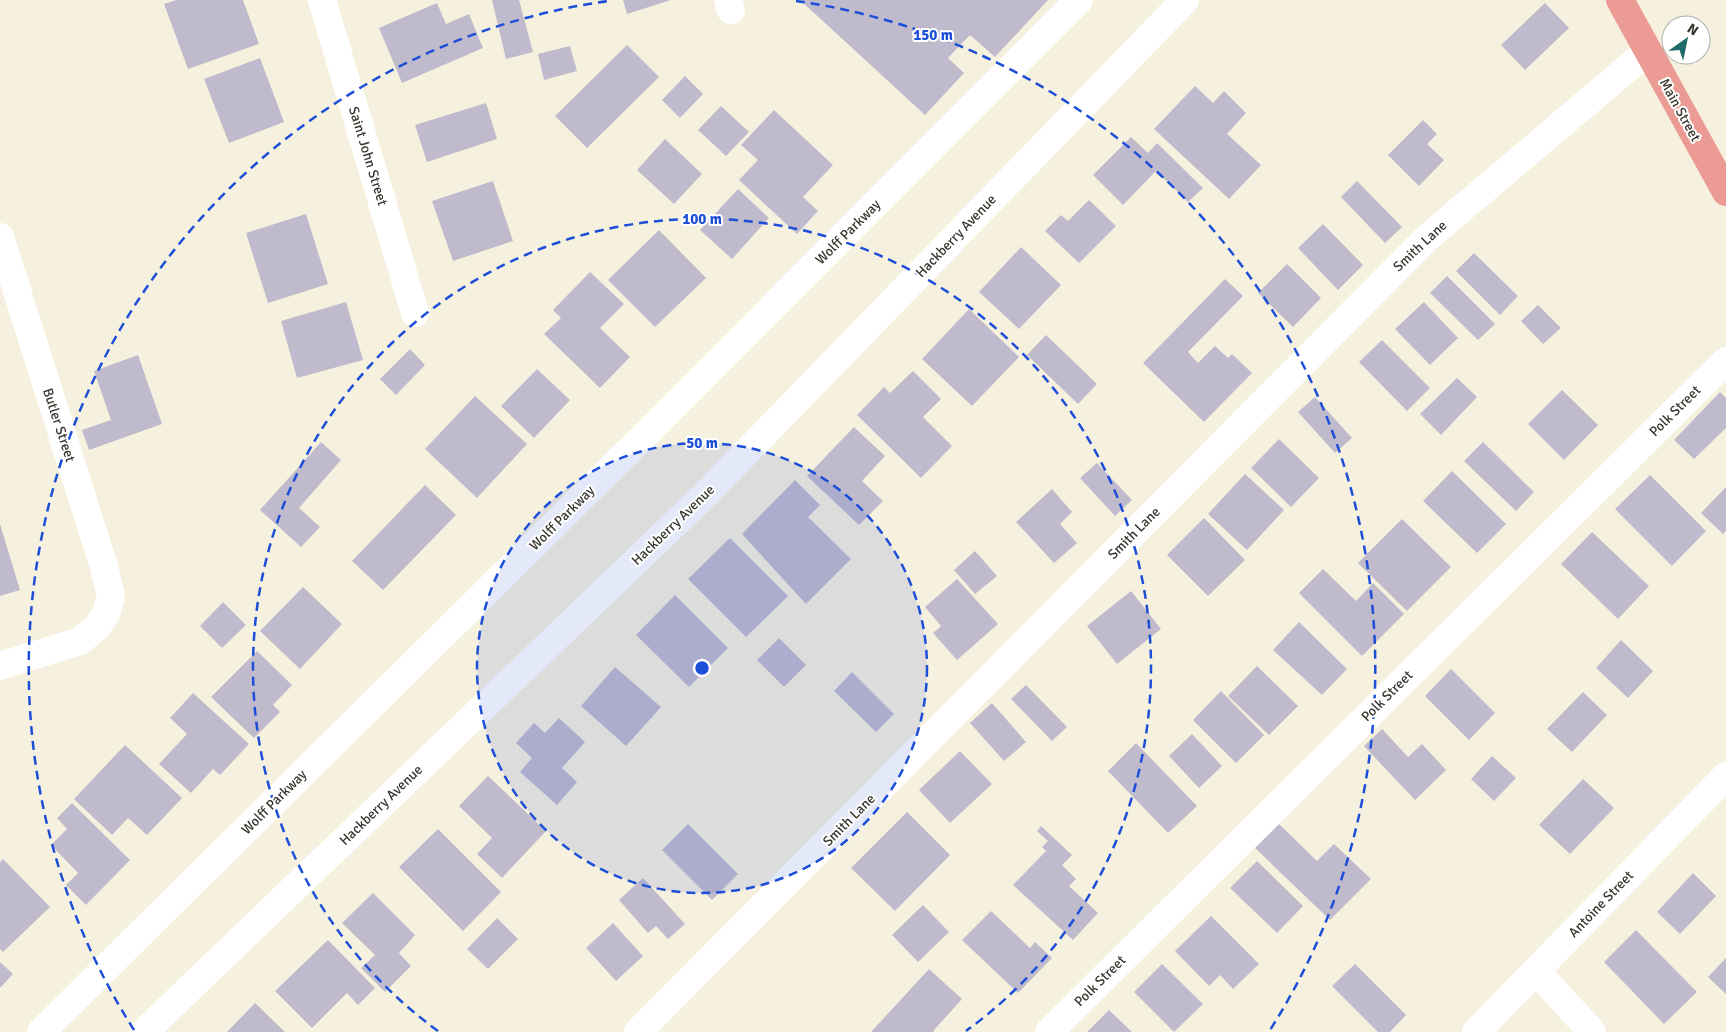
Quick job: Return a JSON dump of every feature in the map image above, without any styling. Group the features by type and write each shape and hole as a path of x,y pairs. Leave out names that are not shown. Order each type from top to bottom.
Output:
{"main road":[{"name":"Main Street","path":"1620,0 1726,192"}],"street":[{"name":"Saint John Street","path":"322,0 415,313"},
{"name":"Wolff Parkway","path":"41,1032 643,437 1079,0"},
{"name":"Hackberry Avenue","path":"144,1032 706,494 1184,0"},
{"name":"Smith Lane","path":"638,1032 1427,238 1648,52"},
{"name":"Butler Street","path":"0,666 80,641 98,628 106,614 110,596 104,567 3,254"},
{"name":"Polk Street","path":"1049,1032 1726,360"},
{"name":"Antoine Street","path":"1476,1032 1726,776"},
{"path":"1536,971 1592,1032"}],"building":[{"path":"176,0 243,0 259,44 188,69 164,4"},
{"path":"492,0 519,0 533,52 506,59"},
{"path":"623,0 671,0 627,14"},
{"path":"800,0 1048,0 995,57 970,35 948,58 964,73 925,115"},
{"path":"437,3 446,24 469,14 483,48 402,83 379,28"},
{"path":"1545,3 1569,28 1525,70 1501,45"},
{"path":"627,45 659,77 587,148 555,116"},
{"path":"570,46 577,71 544,80 538,54"},
{"path":"260,58 284,122 229,143 204,79"},
{"path":"685,76 703,94 680,118 662,100"},
{"path":"1195,86 1213,103 1224,91 1246,113 1227,134 1261,165 1229,199 1154,129"},
{"path":"486,103 497,139 427,162 415,125"},
{"path":"721,106 749,132 726,156 698,130"},
{"path":"774,110 833,165 803,197 818,211 797,234 739,180 758,160 741,145"},
{"path":"1423,120 1437,134 1427,144 1444,160 1419,186 1388,155"},
{"path":"1131,137 1148,153 1157,143 1203,188 1188,202 1156,171 1123,205 1093,175"},
{"path":"665,139 702,174 674,204 637,170"},
{"path":"493,181 513,241 453,261 432,201"},
{"path":"1357,181 1402,227 1385,243 1341,197"},
{"path":"738,189 769,218 732,259 700,230"},
{"path":"1089,200 1116,226 1079,263 1045,231 1061,215 1068,221"},
{"path":"306,214 328,284 268,303 246,233"},
{"path":"1323,224 1363,265 1338,290 1298,248"},
{"path":"659,230 706,278 655,327 608,280"},
{"path":"1021,247 1061,285 1019,329 979,292"},
{"path":"1474,253 1518,296 1500,315 1456,271"},
{"path":"1287,264 1321,298 1293,327 1258,293"},
{"path":"590,272 624,304 600,328 630,357 600,388 544,334 561,318 553,310"},
{"path":"1447,276 1495,324 1478,340 1430,293"},
{"path":"1225,279 1243,296 1188,352 1198,363 1215,346 1228,358 1232,354 1252,373 1204,422 1143,363"},
{"path":"346,302 363,360 297,378 281,321"},
{"path":"1424,302 1458,338 1430,365 1395,329"},
{"path":"1538,305 1561,328 1543,344 1521,321"},
{"path":"969,309 1019,357 972,406 922,359"},
{"path":"1046,335 1097,384 1078,404 1027,355"},
{"path":"1382,340 1430,388 1407,411 1359,362"},
{"path":"410,349 425,365 396,395 380,379"},
{"path":"138,355 162,424 89,450 82,430 111,420 94,371"},
{"path":"537,369 570,400 534,438 501,406"},
{"path":"913,371 941,399 923,417 952,446 921,478 857,415 884,387 890,393"},
{"path":"1457,378 1477,397 1441,435 1420,414"},
{"path":"1562,390 1598,425 1564,460 1528,424"},
{"path":"1720,392 1726,398 1726,428 1694,459 1674,440"},
{"path":"475,396 527,444 477,498 425,449"},
{"path":"1315,397 1352,438 1335,453 1298,412"},
{"path":"854,427 885,456 862,481 883,501 859,525 807,476"},
{"path":"1279,439 1319,478 1291,507 1251,468"},
{"path":"321,442 341,460 299,508 320,527 301,547 260,510"},
{"path":"1483,442 1534,492 1516,511 1464,461"},
{"path":"1097,463 1132,500 1115,516 1080,478"},
{"path":"1452,471 1506,524 1477,553 1423,501"},
{"path":"1245,474 1284,510 1247,550 1208,514"},
{"path":"1650,475 1706,531 1672,566 1615,509"},
{"path":"795,480 820,505 808,517 851,559 806,604 742,534"},
{"path":"425,485 456,515 383,590 352,561"},
{"path":"1726,487 1726,531 1723,534 1701,513"},
{"path":"1052,489 1072,512 1060,524 1077,543 1054,563 1016,522"},
{"path":"1204,518 1245,560 1208,596 1167,555"},
{"path":"1402,519 1451,567 1407,611 1358,563"},
{"path":"0,524 20,590 0,596"},
{"path":"1592,532 1649,586 1618,619 1561,564"},
{"path":"730,538 788,596 746,637 688,579"},
{"path":"975,551 997,576 975,594 954,570"},
{"path":"1323,569 1356,601 1373,583 1404,614 1362,656 1299,593"},
{"path":"957,579 998,624 957,660 933,633 941,626 925,607"},
{"path":"303,587 342,624 300,669 260,631"},
{"path":"1131,591 1161,629 1117,664 1087,626"},
{"path":"675,595 728,648 689,687 636,635"},
{"path":"223,602 246,625 222,648 200,626"},
{"path":"1299,622 1347,669 1322,695 1273,650"},
{"path":"779,638 806,665 784,687 757,660"},
{"path":"1621,640 1653,671 1628,698 1596,668"},
{"path":"257,651 292,685 273,705 280,712 254,738 211,697"},
{"path":"1257,666 1298,706 1269,735 1228,696"},
{"path":"615,667 661,707 626,746 581,706"},
{"path":"1451,669 1495,713 1469,740 1425,696"},
{"path":"852,672 894,714 876,732 834,691"},
{"path":"1026,685 1067,727 1052,741 1011,699"},
{"path":"1221,691 1264,735 1236,763 1193,720"},
{"path":"1583,692 1607,715 1572,752 1547,729"},
{"path":"193,693 249,744 220,775 213,769 191,793 159,764 187,734 170,718"},
{"path":"992,703 1026,742 1004,761 970,723"},
{"path":"559,718 585,742 562,768 577,782 557,805 520,772 532,758 516,743 534,723 545,733"},
{"path":"1382,729 1408,757 1422,744 1446,770 1415,800 1364,746"},
{"path":"1192,734 1222,766 1199,788 1169,756"},
{"path":"1136,743 1197,806 1168,833 1108,771"},
{"path":"125,745 182,798 147,835 128,818 112,835 74,799"},
{"path":"960,751 992,784 950,823 919,790"},
{"path":"1492,756 1516,778 1494,801 1471,779"},
{"path":"488,776 546,831 502,878 477,854 492,838 459,806"},
{"path":"1583,779 1614,808 1570,854 1539,825"},
{"path":"72,803 130,860 86,905 66,885 78,873 51,845 67,829 57,818"},
{"path":"907,812 950,855 895,911 851,868"},
{"path":"688,824 738,874 712,900 662,850"},
{"path":"1279,824 1317,861 1334,844 1371,879 1330,920 1255,848"},
{"path":"1041,826 1072,855 1062,865 1076,879 1069,886 1098,913 1073,940 1013,885 1046,851 1042,847 1048,841 1037,831"},
{"path":"438,829 501,892 463,931 399,867"},
{"path":"3,859 50,907 3,952 0,949 0,862"},
{"path":"1257,861 1303,906 1277,933 1230,888"},
{"path":"1693,873 1716,896 1680,934 1657,912"},
{"path":"643,878 685,924 668,939 656,926 648,933 619,900"},
{"path":"373,893 415,935 399,953 411,966 385,992 361,968 375,955 342,923"},
{"path":"923,905 949,932 918,962 892,935"},
{"path":"991,911 1030,948 1035,942 1052,958 1018,993 962,940"},
{"path":"1211,916 1259,964 1233,989 1220,975 1209,986 1175,951"},
{"path":"497,918 518,939 488,969 467,949"},
{"path":"613,923 643,956 616,981 586,948"},
{"path":"1636,930 1697,992 1664,1024 1604,962"},
{"path":"328,940 375,988 358,1005 347,993 312,1028 275,991"},
{"path":"1726,958 1726,994 1708,977"},
{"path":"0,962 13,974 0,988"},
{"path":"1162,964 1203,1004 1174,1032 1134,992"},
{"path":"1355,964 1406,1015 1390,1032 1378,1032 1332,986"},
{"path":"929,969 962,999 933,1031 935,1032 871,1032"},
{"path":"255,1003 285,1032 227,1032"},
{"path":"1109,1010 1132,1032 1087,1032"}]}
